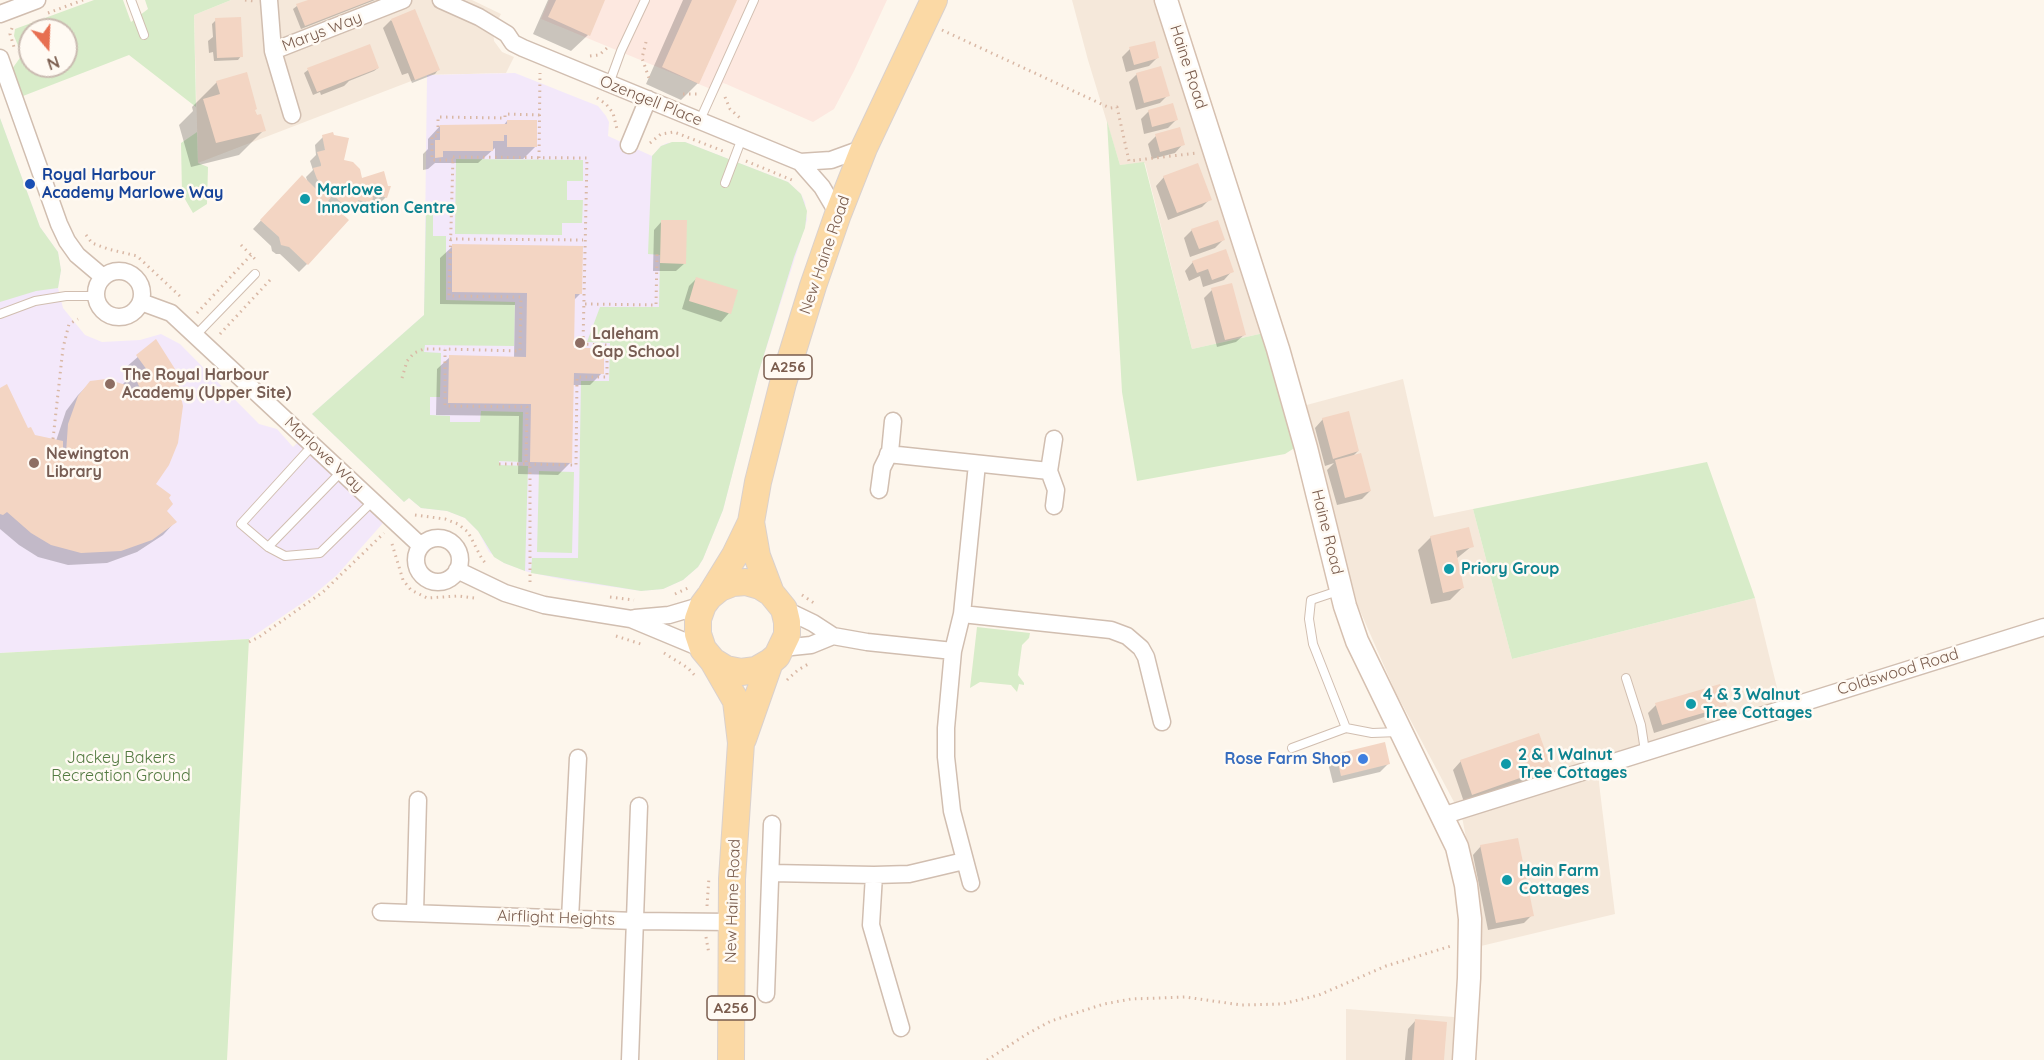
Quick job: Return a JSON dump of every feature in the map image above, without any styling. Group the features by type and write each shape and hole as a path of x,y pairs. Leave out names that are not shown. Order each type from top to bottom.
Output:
{"main road":[{"name":"New Haine Road","path":"731,1060 732,879 741,743 736,701 705,664 698,634 701,596 735,555 751,522 758,482 783,383 838,214 864,148 934,0"},
{"name":"New Haine Road","path":"741,743 776,655 787,636 786,599 757,556 751,522"},
{"path":"701,596 733,583 746,582 760,585 786,599"},
{"path":"705,664 741,672 756,670 776,655"}],"street":[{"path":"0,14 37,0"},
{"name":"Marys Way","path":"269,0 273,51 292,115"},
{"name":"Marys Way","path":"273,51 404,0"},
{"name":"Ozengell Place","path":"441,0 479,17 507,34 513,43 523,48 609,84 652,93 700,120 800,162 831,160 864,148"},
{"name":"Haine Road","path":"1166,0 1278,349 1306,448 1341,590 1357,641 1456,847 1466,885 1470,942 1464,1060"},
{"path":"0,58 67,241 77,255 104,277"},
{"path":"627,150 652,93"},
{"name":"Ozengell Place","path":"800,162 822,187 838,214"},
{"path":"117,271 131,275 140,287 141,302 131,314 116,317 102,310 96,296 104,277 117,271"},
{"name":"Marlowe Way","path":"141,302 171,313 202,329 313,445 373,501 390,526 421,546"},
{"path":"879,490 893,421"},
{"path":"1054,439 1049,471 1056,490 1054,506"},
{"path":"888,454 1049,471"},
{"path":"971,883 952,811 945,757 952,651 962,614 978,464"},
{"path":"433,538 447,540 457,549 460,563 453,576 440,582 425,578 417,567 416,559 421,546 433,538"},
{"path":"457,570 505,593 544,605 631,619 669,615 701,596"},
{"path":"786,599 832,636 952,651"},
{"path":"962,614 1111,630 1127,636 1141,648 1146,657 1162,722"},
{"path":"631,619 705,664"},
{"name":"Coldswood Road","path":"1442,816 2044,627"},
{"path":"776,655 832,636"},
{"path":"570,919 578,758"},
{"path":"415,913 417,800"},
{"path":"630,1060 639,806"},
{"path":"766,994 772,824"},
{"path":"771,873 909,874 964,861"},
{"path":"874,875 872,925 901,1028"},
{"name":"Airflight Heights","path":"381,912 732,922"}],"lane":[{"path":"131,0 144,35"},
{"path":"609,84 621,51 645,0"},
{"path":"700,120 754,0"},
{"path":"725,183 742,138"},
{"path":"202,329 255,274"},
{"path":"0,314 35,301 66,296 96,296"},
{"path":"313,445 241,524 268,547 285,556 320,553 373,501"},
{"path":"268,547 342,471"},
{"path":"1341,590 1311,600 1309,619 1313,644 1346,728"},
{"path":"1626,678 1641,726 1645,751"},
{"path":"1292,748 1346,728 1372,733 1399,732"}],"path":[{"path":"936,39 941,29 1110,108 1117,107 1129,161 1214,151"},
{"path":"646,42 642,58 652,93"},
{"path":"584,55 599,55 609,47"},
{"path":"533,70 540,73 539,158"},
{"path":"676,93 696,94 701,89"},
{"path":"724,93 730,109 739,118 750,123"},
{"path":"594,96 606,104 613,113 617,133"},
{"path":"499,464 576,465 577,377 607,377 607,345 583,344 587,158 453,157 453,160 432,160 432,136 438,136 438,117 540,115"},
{"path":"647,147 661,134 674,132 796,182"},
{"path":"402,378 407,361 414,353 424,349 520,351 521,297 448,296 453,214 453,160"},
{"path":"79,227 92,243 136,256 189,305"},
{"path":"450,239 583,240"},
{"path":"240,245 256,261"},
{"path":"585,304 656,305 657,254"},
{"path":"251,255 197,313 202,329 220,334 271,279"},
{"path":"53,439 63,348 69,324 78,319"},
{"path":"445,350 445,406 527,407 530,585 522,583"},
{"path":"249,642 323,592 406,509 417,516 445,519 458,524 468,532 482,560 491,569"},
{"path":"390,526 403,579 411,590 427,598 458,596 474,598"},
{"path":"603,596 634,600"},
{"path":"672,596 701,596"},
{"path":"786,599 821,608"},
{"path":"612,635 652,648"},
{"path":"662,651 688,668 705,664"},
{"path":"709,954 706,944 706,922 710,867"},
{"path":"987,1060 1052,1021 1104,1004 1158,997 1185,997 1241,1005 1282,1004 1319,995 1386,966 1470,942"}],"shaded area":[{"path":"231,0 472,0 501,14 493,29 494,41 502,52 514,57 506,73 427,75 198,163 194,15"},
{"path":"549,0 887,0 834,109 813,122 723,83 718,92 541,19"},
{"path":"1072,0 1155,0 1264,333 1192,349 1145,163 1120,165"},
{"name":"Laleham Gap School","path":"515,73 598,106 609,122 608,136 652,156 667,143 685,142 788,182 801,194 805,202 807,220 759,371 723,510 698,567 683,580 663,589 641,591 565,580 528,572 504,563 489,552 478,531 465,518 447,511 421,508 409,498 404,502 312,414 424,315 427,75"},
{"name":"The Royal Harbour Academy (Upper Site)","path":"0,118 40,227 58,252 61,270 58,288 63,308 85,335 102,342 140,340 161,334 180,344 259,424 277,429 293,447 298,442 383,523 337,575 311,597 249,639 0,653"},
{"path":"1403,379 1434,517 1473,509 1512,659 1755,598 1781,704 1599,760 1599,783 1615,914 1481,946 1477,894 1462,817 1395,691 1358,606 1303,406"},
{"path":"1346,1009 1454,1017 1455,1060 1346,1060"}],"green space":[{"path":"94,0 123,0 131,22 148,9 145,0 231,0 194,15 196,107 129,55 78,75 78,18 45,18"},
{"path":"18,28 18,46 14,36 15,29"},
{"path":"18,61 18,78 70,78 23,96 12,69"},
{"path":"0,118 40,227 58,252 61,270 58,288 36,291 0,302"},
{"path":"1107,121 1120,165 1144,162 1192,349 1264,333 1296,447 1285,454 1137,481 1122,392"},
{"path":"197,132 198,163 208,167 207,204 193,213 182,194 181,143"},
{"path":"672,142 685,142 788,182 801,194 807,211 805,228 759,371 723,510 698,567 683,580 663,589 641,591 531,573 532,558 578,558 581,381 609,381 610,343 587,342 600,307 659,307 660,255 648,254 652,156 661,146"},
{"path":"456,159 583,160 583,181 567,181 567,200 583,200 582,223 562,223 562,235 455,234"},
{"path":"426,210 433,210 433,236 446,236 446,300 515,302 514,346 425,345 424,352 441,353 440,397 430,397 430,415 450,416 450,422 480,422 481,411 523,412 522,462 499,461 499,465 528,466 525,571 494,557 478,531 465,518 447,511 421,508 409,498 404,502 312,414 424,315"},
{"path":"1707,462 1755,598 1512,659 1473,509"},
{"path":"539,471 574,472 572,553 537,552"},
{"path":"977,627 1030,633 1029,638 1022,645 1018,675 1024,685 1019,684 1017,692 1011,685 980,682 970,688"},
{"name":"Jackey Bakers Recreation Ground","path":"249,639 227,1060 0,1060 0,653"}],"building":[{"path":"308,0 372,0 305,26 296,4"},
{"path":"556,0 605,0 590,36 548,17"},
{"path":"692,0 737,0 699,84 662,67"},
{"path":"415,9 440,70 415,80 391,19"},
{"path":"241,17 243,57 217,58 215,18"},
{"path":"1155,41 1159,58 1134,65 1129,47"},
{"path":"370,44 379,68 317,92 307,68"},
{"path":"1161,66 1170,96 1144,103 1136,73"},
{"path":"247,72 257,109 255,110 257,115 261,114 266,131 216,143 203,99 220,94 216,81"},
{"path":"1173,103 1178,120 1152,127 1148,110"},
{"path":"507,120 537,120 537,147 507,147 507,135 504,135 504,141 493,141 493,151 443,151 443,157 435,158 435,140 440,140 440,125 507,124"},
{"path":"1180,127 1185,145 1160,152 1155,134"},
{"name":"Marlowe Innovation Centre","path":"333,132 334,135 349,138 344,160 353,162 360,169 362,178 384,171 388,186 391,186 387,198 376,194 373,196 372,203 358,200 357,208 345,206 333,195 328,201 349,220 308,265 289,247 281,245 279,237 260,220 302,175 321,194 325,188 317,179 313,168 321,166 317,152 325,150 322,135"},
{"path":"1198,163 1212,200 1177,213 1163,176"},
{"path":"661,220 687,220 686,264 660,263"},
{"path":"1218,220 1225,240 1199,249 1191,229"},
{"path":"452,244 583,246 582,294 575,294 574,348 604,348 604,374 574,373 572,463 530,462 531,404 448,403 449,355 526,357 527,293 452,292"},
{"path":"1226,249 1234,272 1212,280 1208,269 1197,273 1192,261"},
{"path":"696,277 738,290 731,314 689,301"},
{"path":"1232,283 1246,335 1225,340 1211,288"},
{"path":"156,339 175,369 183,406 178,443 169,465 156,484 171,495 169,498 173,504 167,511 177,522 152,540 121,551 81,553 51,545 31,533 7,512 0,514 0,388 7,384 28,428 31,427 35,435 63,441 63,455 66,453 68,424 78,396 90,381 106,379 126,385 136,393 141,391 133,372 140,370 143,373 147,370 136,355"},
{"path":"1349,411 1359,451 1333,459 1322,418"},
{"path":"1361,453 1371,491 1345,498 1335,460"},
{"name":"Priory Group","path":"1469,527 1474,547 1456,551 1464,588 1443,593 1430,536"},
{"name":"4 & 3 Walnut Tree Cottages","path":"1720,684 1727,706 1662,725 1655,703"},
{"name":"2 & 1 Walnut Tree Cottages","path":"1539,733 1551,767 1472,795 1460,760"},
{"name":"Rose Farm Shop","path":"1385,742 1390,764 1341,776 1336,754"},
{"name":"Hain Farm Cottages","path":"1518,838 1534,916 1496,923 1480,845"},
{"path":"1415,1019 1447,1022 1444,1060 1412,1060"}],"place":[{"name":"Royal Harbour Academy Marlowe Way","path":"30,184"},
{"name":"Marlowe Innovation Centre","path":"305,199"},
{"name":"Laleham Gap School","path":"580,343"},
{"name":"The Royal Harbour Academy (Upper Site)","path":"110,384"},
{"name":"Newington Library","path":"34,463"},
{"name":"Priory Group","path":"1449,569"},
{"name":"4 & 3 Walnut Tree Cottages","path":"1691,704"},
{"name":"Rose Farm Shop","path":"1363,759"},
{"name":"2 & 1 Walnut Tree Cottages","path":"1506,764"},
{"name":"Hain Farm Cottages","path":"1507,880"}]}
